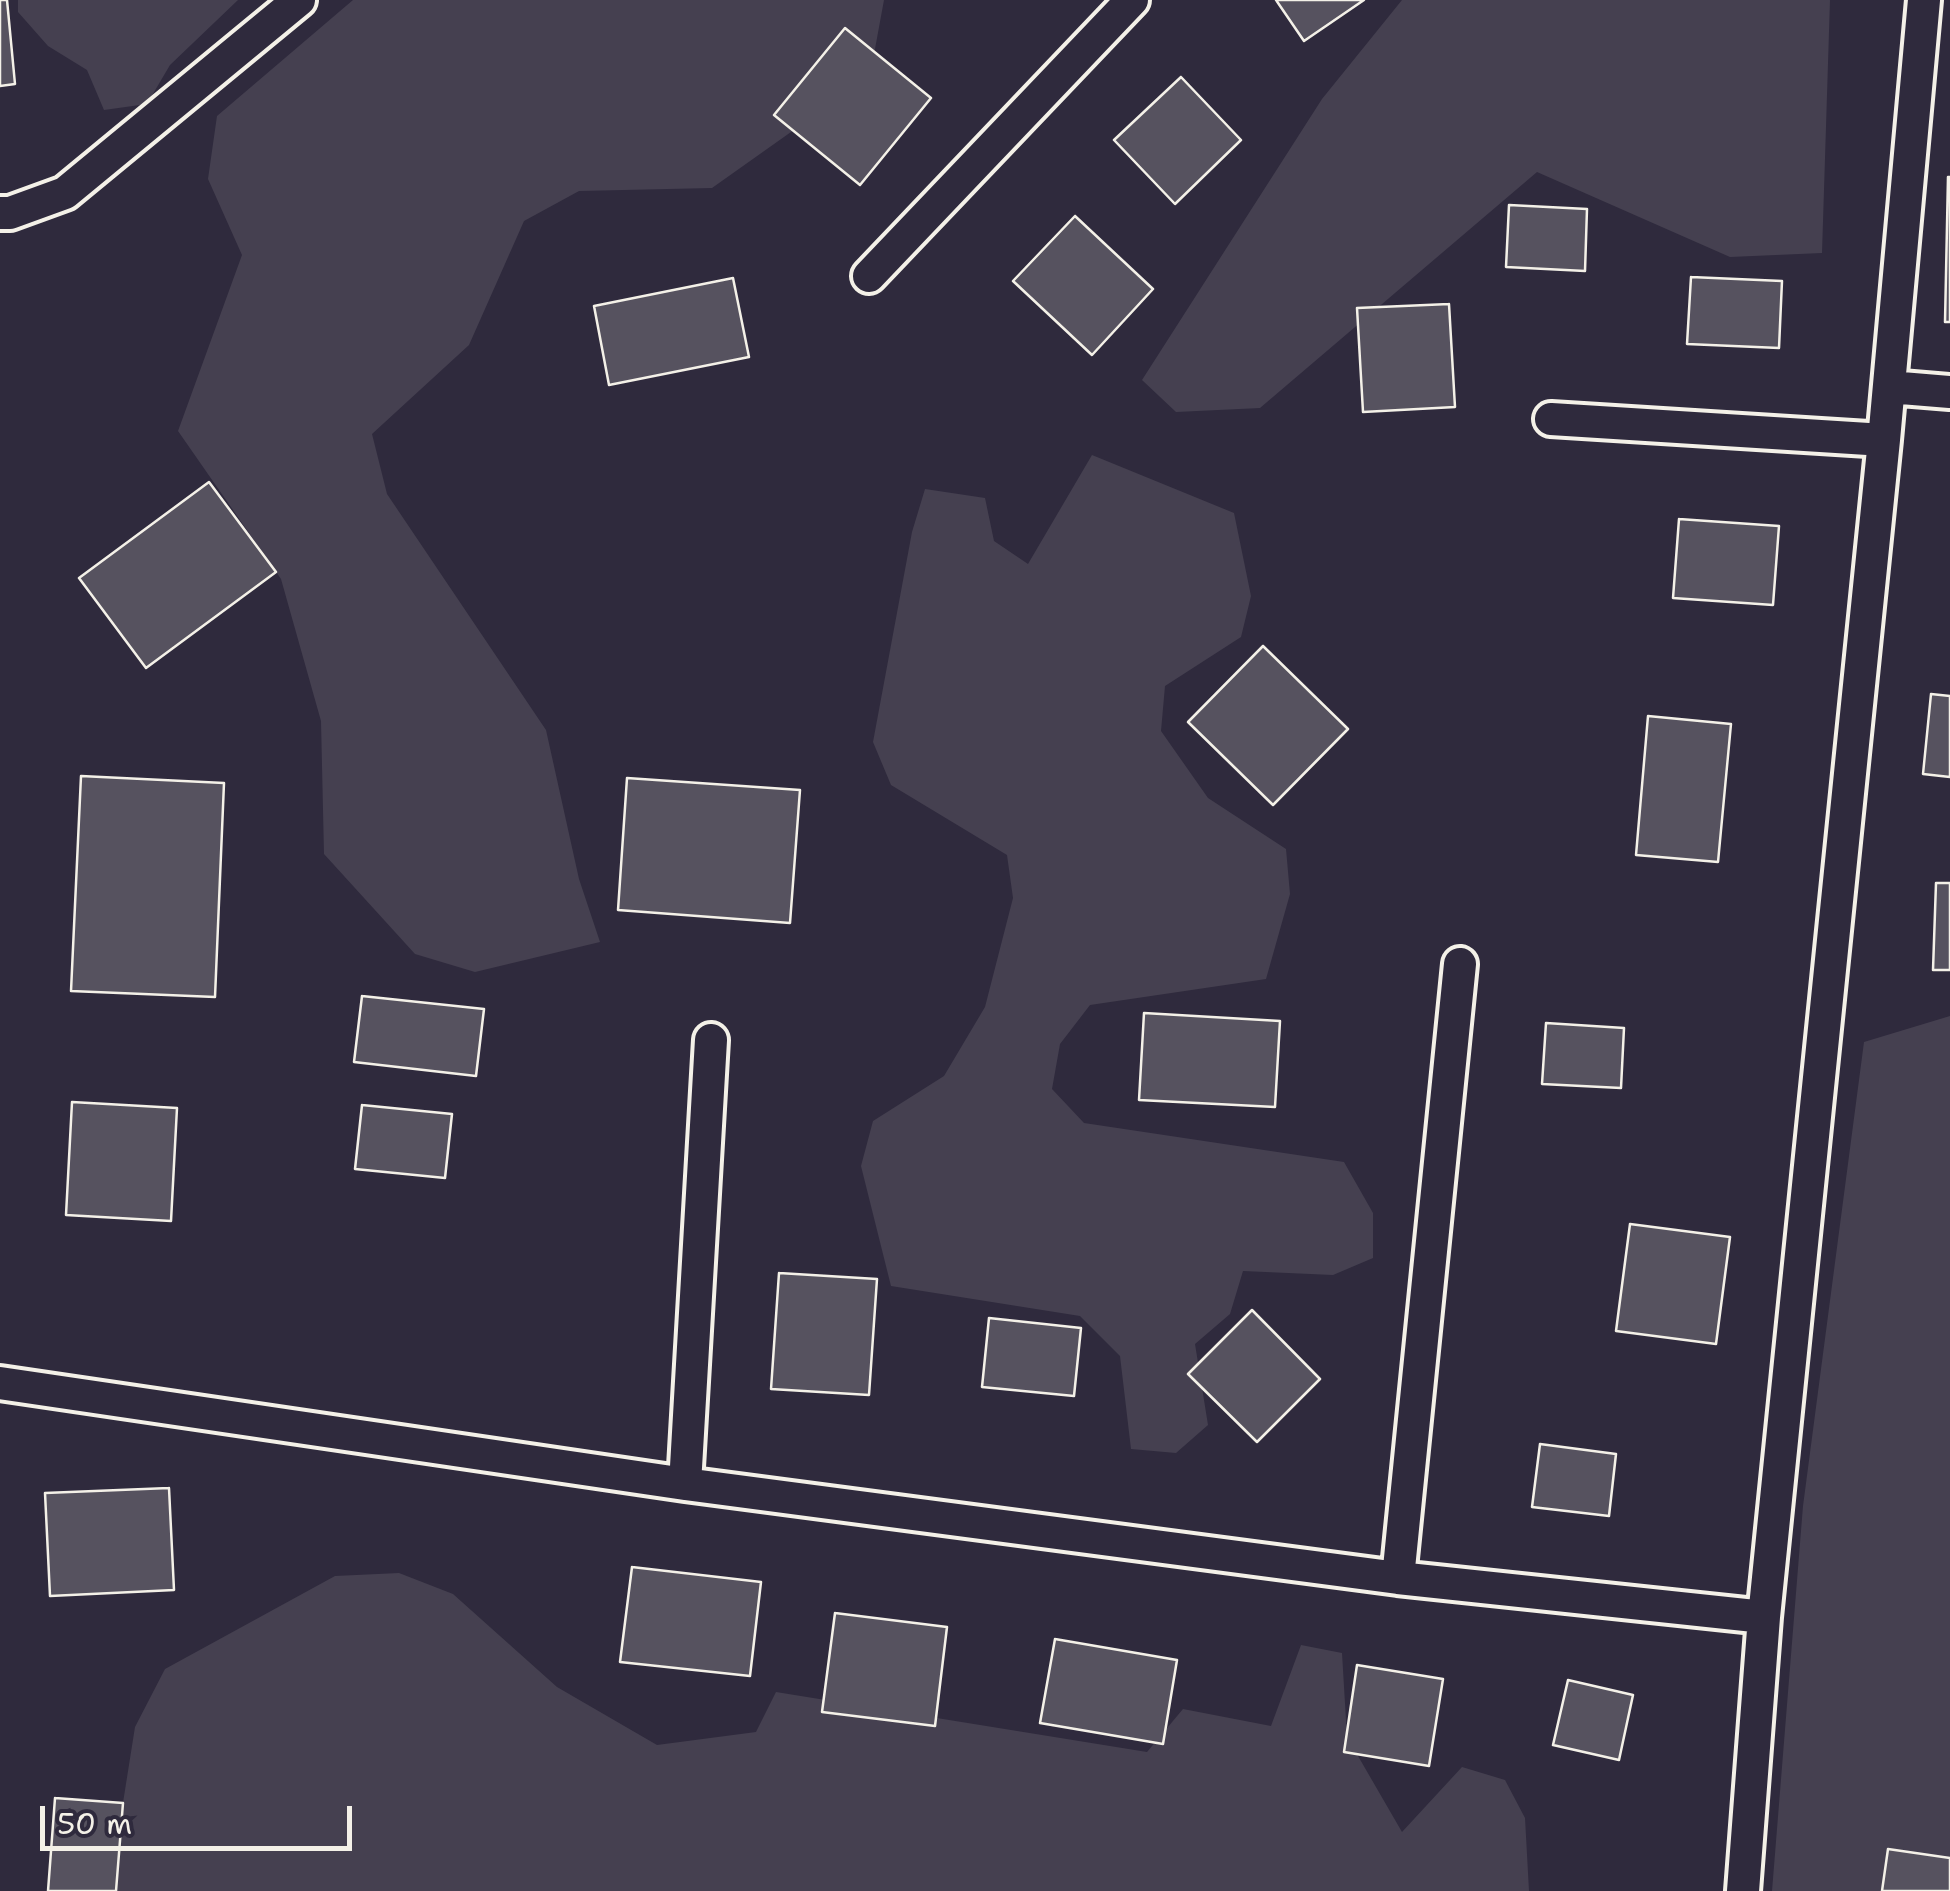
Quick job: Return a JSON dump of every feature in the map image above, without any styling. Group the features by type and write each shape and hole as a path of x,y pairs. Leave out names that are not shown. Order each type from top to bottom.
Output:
{"street":[{"path":"0,213 66,193 299,0"},
{"path":"869,276 1132,0"},
{"path":"1743,1891 1764,1617 1890,387 1924,0"},
{"path":"1890,387 1950,392"},
{"path":"1552,420 1884,440"},
{"path":"1398,1578 1460,964"},
{"path":"685,1484 711,1040"},
{"path":"0,1383 685,1484 1398,1578 1764,1617"}],"shaded area":[{"path":"18,0 238,0 170,65 147,104 104,110 87,70 48,46 18,12"},
{"path":"353,0 884,0 870,76 712,188 579,191 524,221 469,345 372,434 387,494 546,730 579,879 600,942 475,972 415,954 324,854 321,721 281,579 178,431 242,255 208,179 217,116"},
{"path":"1402,0 1830,0 1822,253 1730,257 1537,172 1260,408 1176,412 1142,380 1322,99"},
{"path":"1092,455 1234,513 1251,596 1241,637 1165,686 1161,731 1208,798 1286,849 1290,894 1266,979 1090,1005 1060,1044 1052,1089 1084,1123 1344,1162 1373,1213 1373,1258 1333,1275 1243,1271 1230,1314 1195,1344 1208,1425 1176,1453 1131,1449 1120,1356 1080,1316 891,1286 861,1166 873,1121 944,1076 985,1007 1013,898 1007,855 891,785 873,742 912,532 925,489 985,498 994,541 1028,564"},
{"path":"1950,1016 1950,1891 1772,1891 1803,1506 1864,1042"},
{"path":"399,1573 453,1594 557,1687 657,1745 756,1732 776,1692 1147,1752 1183,1709 1271,1726 1301,1645 1342,1653 1347,1737 1402,1832 1462,1767 1505,1780 1525,1818 1529,1891 109,1891 135,1727 165,1669 335,1576"}],"building":[{"path":"0,0 7,0 15,84 0,86"},
{"path":"1276,0 1364,0 1304,41"},
{"path":"845,28 931,98 860,185 774,115"},
{"path":"1181,77 1241,140 1175,204 1114,140"},
{"path":"1948,177 1950,322 1945,322"},
{"path":"1509,205 1587,209 1585,271 1506,267"},
{"path":"1075,216 1153,289 1092,355 1013,281"},
{"path":"1691,277 1782,281 1779,348 1687,344"},
{"path":"733,278 749,357 609,385 594,306"},
{"path":"1449,304 1455,407 1363,412 1357,308"},
{"path":"209,482 276,572 146,668 79,578"},
{"path":"1679,519 1779,526 1773,605 1673,598"},
{"path":"1263,646 1348,729 1273,805 1188,722"},
{"path":"1931,694 1950,696 1950,777 1923,774"},
{"path":"1648,716 1731,724 1718,862 1636,855"},
{"path":"81,776 224,783 215,997 71,991"},
{"path":"627,778 800,790 790,923 618,910"},
{"path":"1936,883 1950,883 1950,970 1933,970"},
{"path":"362,996 484,1009 476,1076 354,1062"},
{"path":"1144,1013 1280,1021 1275,1107 1139,1100"},
{"path":"1546,1023 1624,1028 1621,1088 1542,1084"},
{"path":"72,1102 177,1108 171,1221 66,1215"},
{"path":"362,1105 452,1114 445,1178 355,1169"},
{"path":"1630,1224 1730,1237 1716,1344 1616,1331"},
{"path":"779,1273 877,1279 869,1395 771,1389"},
{"path":"1252,1310 1320,1379 1257,1442 1188,1374"},
{"path":"989,1318 1081,1328 1074,1396 982,1387"},
{"path":"1540,1444 1616,1454 1609,1516 1532,1507"},
{"path":"169,1488 174,1590 50,1596 45,1493"},
{"path":"632,1567 761,1582 750,1676 620,1662"},
{"path":"835,1613 947,1627 935,1726 822,1712"},
{"path":"1055,1639 1177,1660 1163,1744 1040,1723"},
{"path":"1357,1665 1443,1679 1429,1766 1344,1752"},
{"path":"1568,1680 1633,1695 1619,1760 1553,1745"},
{"path":"55,1798 123,1803 116,1891 48,1891"},
{"path":"1888,1849 1950,1858 1950,1891 1882,1891"}]}
